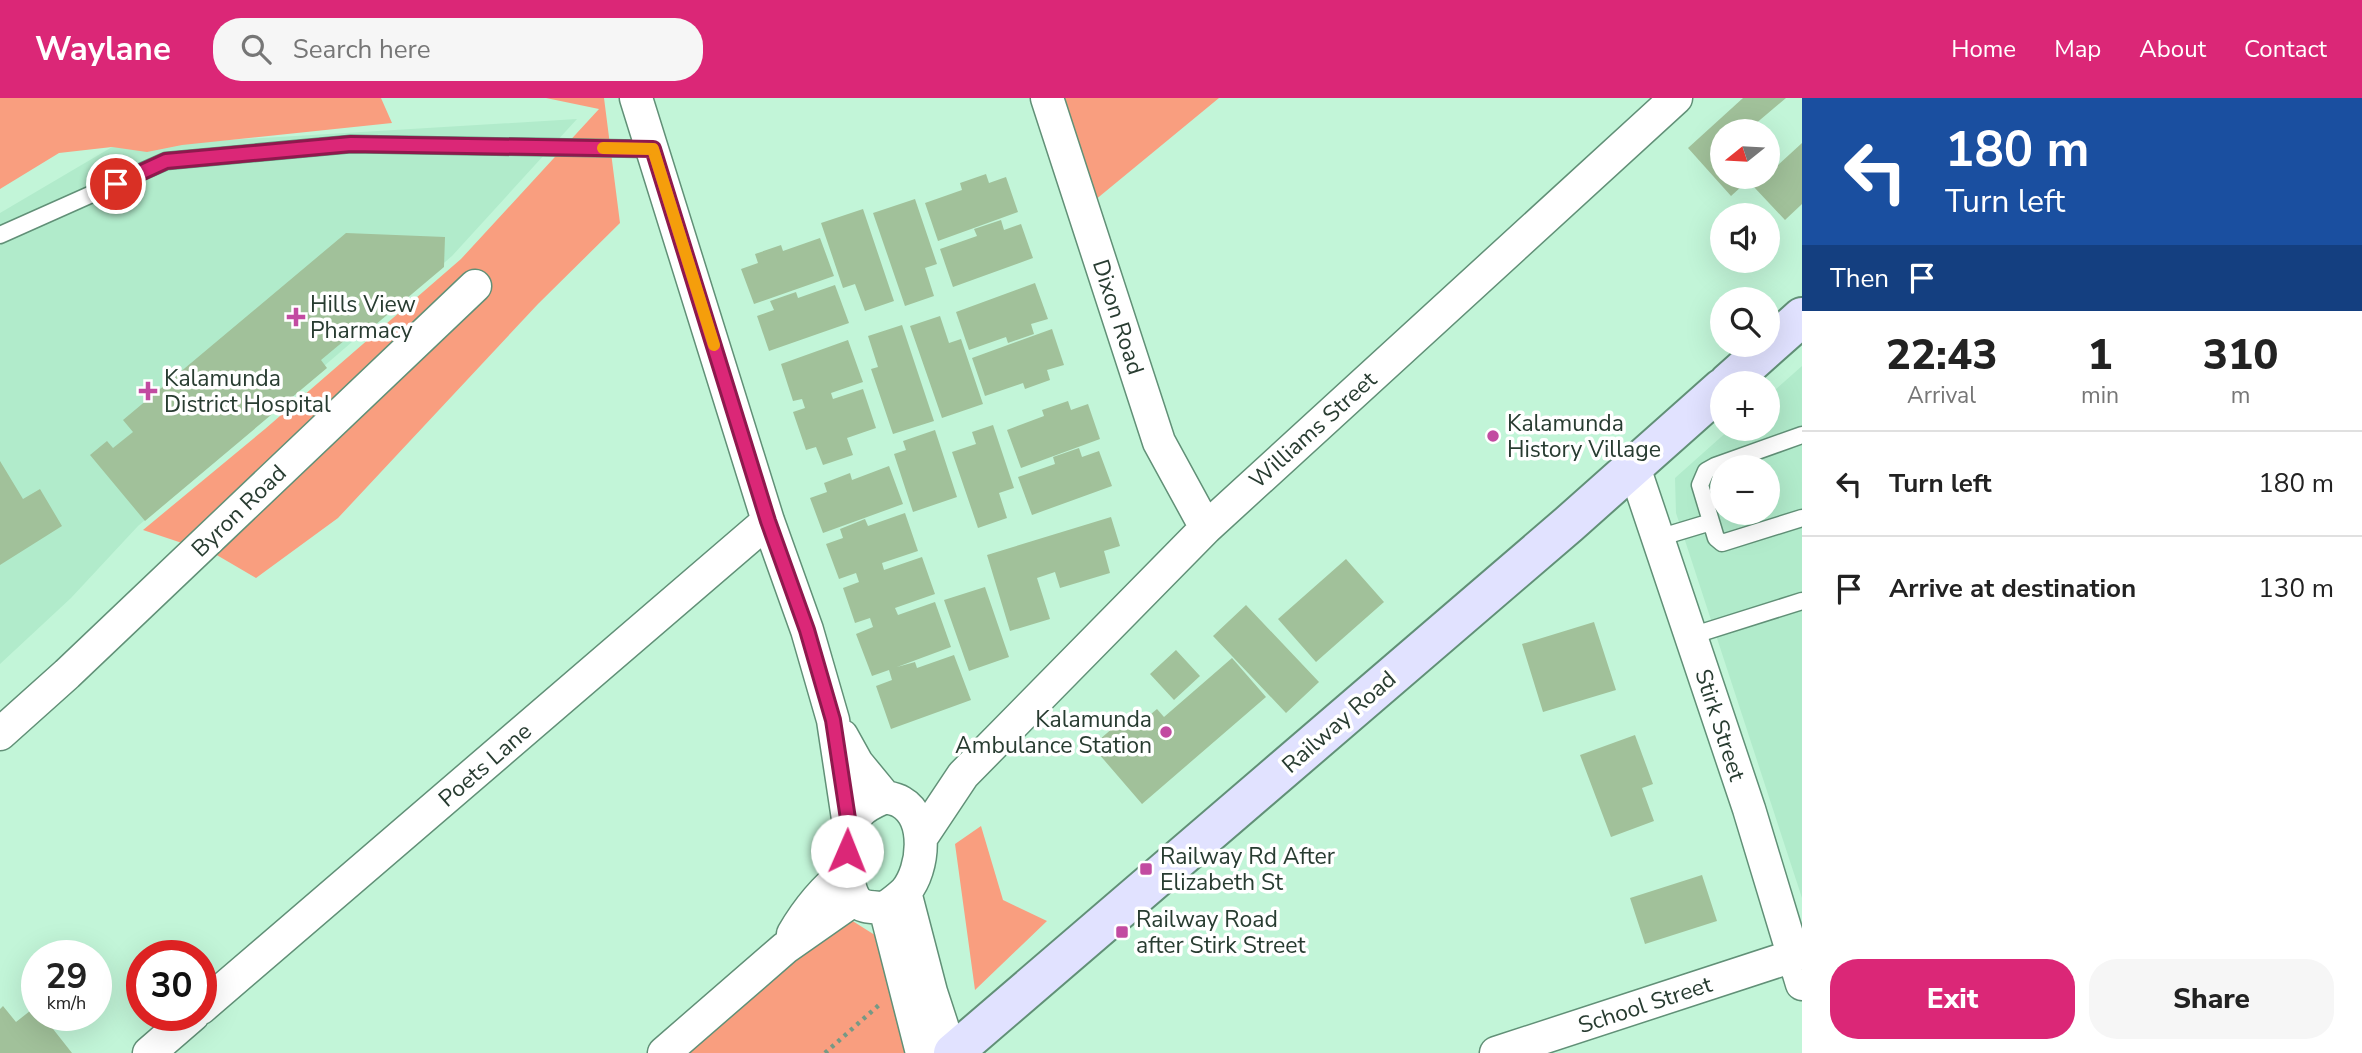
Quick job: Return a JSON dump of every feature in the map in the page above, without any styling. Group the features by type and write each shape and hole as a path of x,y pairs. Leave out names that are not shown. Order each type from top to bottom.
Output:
{"street":[{"path":"636,98 768,521 807,630 833,720 850,832 851,885 865,907 895,900"},
{"name":"Dixon Road","path":"1047,98 1159,442 1206,528"},
{"name":"Williams Street","path":"921,838 963,775 1206,528 1676,98"},
{"name":"Byron Road","path":"0,734 67,674 475,286"},
{"path":"1741,371 1802,317"},
{"name":"Railway Road","path":"952,1053 1710,399"},
{"name":"Stirk Street","path":"1634,467 1749,809 1797,970"},
{"name":"Poets Lane","path":"217,994 768,521"},
{"path":"833,720 857,763 914,817 921,838 921,859 895,900 922,1053"},
{"name":"Williams Street","path":"894,800 963,775"},
{"path":"850,832 857,814 871,803 894,800"},
{"path":"664,1053 785,947 804,915 830,884 851,885"},
{"path":"895,900 932,992 952,1053"},
{"name":"School Street","path":"1496,1053 1797,970"},
{"path":"149,1053 174,1031"}],"lane":[{"path":"0,235 166,161 351,144 653,149"},
{"path":"1749,455 1802,435"},
{"path":"1710,470 1706,471 1700,485 1710,519"},
{"path":"1712,525 1717,540 1724,543 1802,518"},
{"path":"1658,538 1710,522"},
{"path":"1691,636 1802,601"}],"shaded area":[{"path":"0,98 381,98 392,123 182,145 147,152 112,147 59,153 0,189"},
{"path":"546,98 604,98 620,223 538,304 338,518 256,578 215,554 143,530 265,429 461,259 599,109"},
{"path":"1047,98 1219,98 1083,210"},
{"name":"Kalamunda District Hospital","path":"577,119 452,256 138,526 71,598 0,664 0,213 112,147"},
{"path":"1802,366 1802,898 1676,513 1675,478 1717,441 1780,441 1780,385"},
{"path":"981,826 1003,900 1047,921 975,990 955,844"},
{"path":"843,915 878,937 904,1037 904,1053 686,1053"}],"building":[{"path":"1743,98 1786,98 1761,119 1720,119"},
{"path":"1710,128 1710,173 1688,148"},
{"path":"1802,143 1802,204 1785,220 1780,215 1780,203 1769,203 1756,189 1780,189 1780,163"},
{"path":"986,174 989,183 1006,177 1018,212 938,241 925,203 962,190 960,183"},
{"path":"1725,189 1739,189 1731,196"},
{"path":"915,199 937,264 925,268 934,296 905,306 873,213"},
{"path":"863,209 894,301 865,311 855,284 843,288 821,223"},
{"path":"1001,220 1004,230 1021,224 1033,258 953,287 940,249 977,236 974,229"},
{"path":"346,233 445,237 444,267 368,331 363,325 321,360 327,368 145,521 90,455 107,441 113,448 133,432 123,420"},
{"path":"820,238 834,276 754,304 741,269 758,263 755,254 781,245 783,251"},
{"path":"1035,283 1048,319 1031,324 1034,334 1008,343 1006,337 969,350 956,312"},
{"path":"835,285 849,323 769,351 757,316 774,310 770,301 796,292 798,298"},
{"path":"940,316 949,343 961,339 983,404 942,418 910,326"},
{"path":"902,325 934,421 893,434 871,369 878,367 868,336"},
{"path":"1052,329 1064,365 1047,370 1050,380 1025,389 1023,383 985,396 972,358"},
{"path":"848,340 863,382 831,393 833,399 863,389 876,428 847,438 853,455 823,465 816,447 806,450 793,412 805,408 802,399 793,401 781,364"},
{"path":"1068,401 1071,410 1088,404 1100,439 1021,468 1007,430 1044,416 1042,410"},
{"path":"993,425 1014,488 999,493 1007,518 978,528 952,452 976,444 972,432"},
{"path":"935,430 957,497 913,512 894,454 906,450 903,441"},
{"path":"1079,448 1082,457 1099,451 1112,486 1032,515 1018,477 1055,464 1053,457"},
{"path":"0,461 23,499 40,489 62,526 0,565"},
{"path":"889,466 903,504 823,533 810,498 827,492 824,483 850,473 852,480"},
{"path":"905,513 918,551 882,563 884,570 922,557 935,594 895,608 898,615 935,602 951,647 897,667 915,662 917,668 954,655 971,700 891,729 876,686 892,680 889,670 872,676 856,634 873,627 870,618 855,623 843,588 859,582 856,573 839,579 826,544 843,538 840,529 865,519 868,526"},
{"path":"1111,517 1120,546 1104,551 1110,573 1060,588 1055,572 1037,578 1050,619 1010,631 987,555"},
{"path":"1346,559 1384,602 1316,662 1278,619"},
{"path":"985,587 1009,657 969,671 944,600"},
{"path":"1246,605 1319,682 1286,713 1213,636"},
{"path":"1594,622 1616,690 1543,712 1522,644"},
{"path":"1176,650 1200,676 1174,700 1150,674"},
{"name":"Kalamunda Ambulance Station","path":"1232,658 1266,697 1142,804 1092,746 1136,708 1145,719 1157,709 1164,717"},
{"path":"1635,735 1653,784 1642,788 1654,821 1611,837 1580,755"},
{"path":"1702,875 1717,921 1645,944 1630,898"},
{"path":"3,1006 16,1022 21,1018 21,1031 55,1031 72,1053 0,1053 0,1009"}],"slow traffic":[{"path":"603,148 653,149 714,345"}],"place":[{"name":"Hills View Pharmacy","path":"296,317"},
{"name":"Kalamunda District Hospital","path":"148,391"},
{"name":"Kalamunda History Village","path":"1493,436"},
{"name":"Kalamunda Ambulance Station","path":"1166,732"},
{"name":"Railway Rd After Elizabeth St","path":"1146,869"},
{"name":"Railway Road after Stirk Street","path":"1122,932"}],"route":[{"path":"116,184 166,161 351,144 653,149 768,521 807,630 833,720 850,832 847,851"}]}
